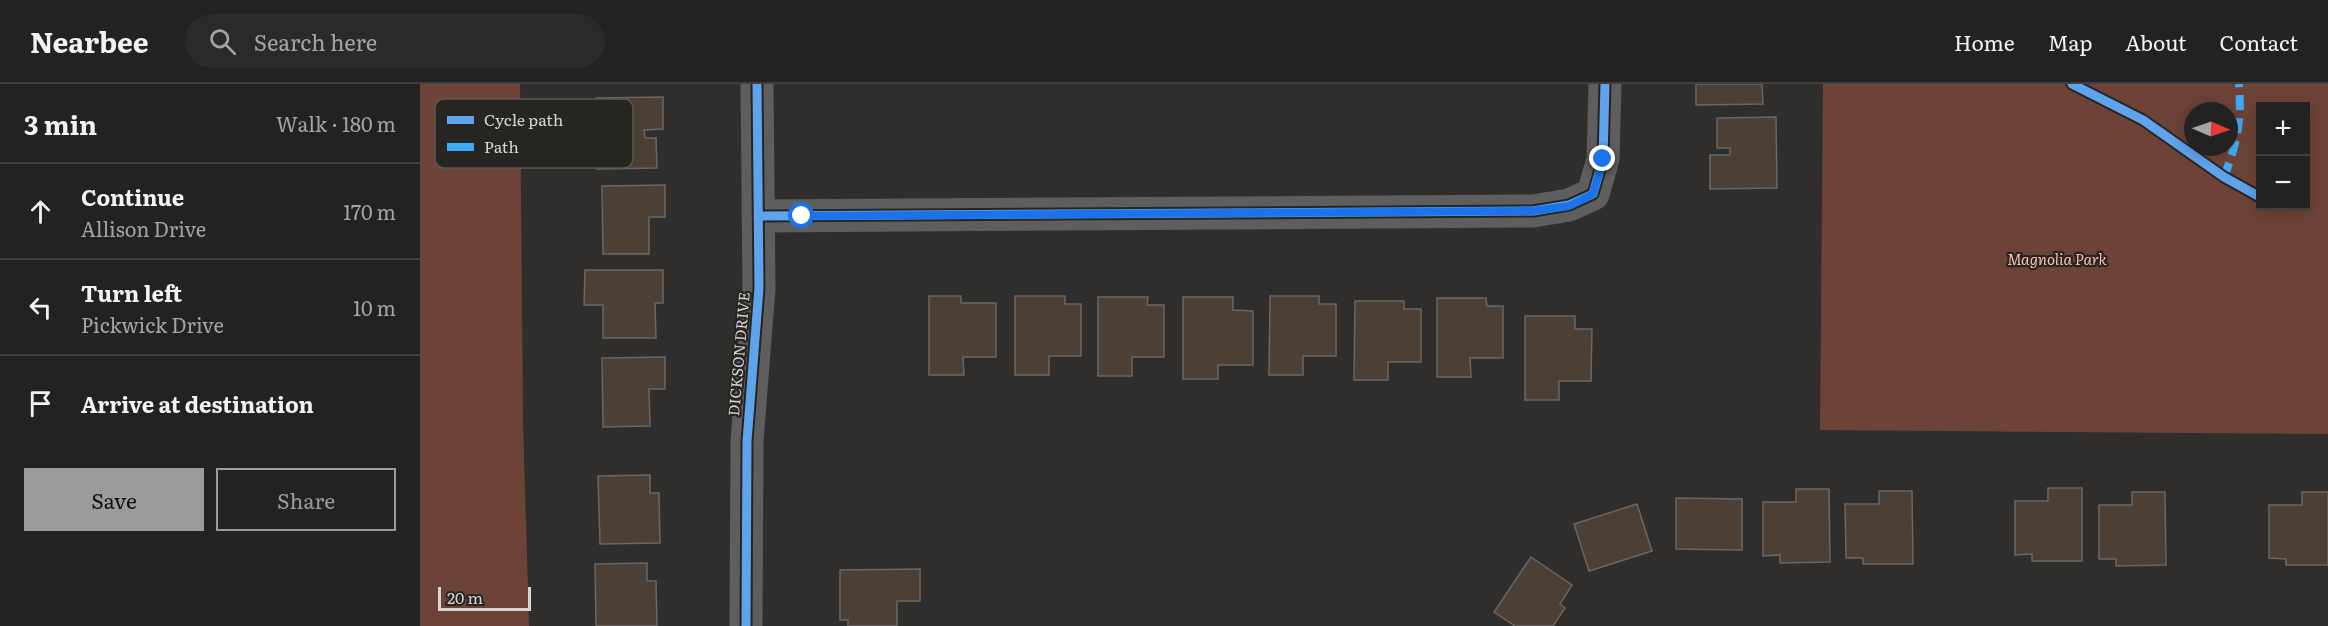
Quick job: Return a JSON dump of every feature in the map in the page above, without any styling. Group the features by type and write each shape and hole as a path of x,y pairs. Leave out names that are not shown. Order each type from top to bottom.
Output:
{"street":[{"name":"DICKSON DRIVE","path":"746,626 747,441 759,288 757,84"},
{"path":"758,216 1533,211 1569,206 1593,194 1603,159 1605,84"}],"green space":[{"path":"420,84 520,84 520,99 435,99 435,168 521,168 523,421 529,626 420,626"},
{"name":"Magnolia Park","path":"1823,84 2328,84 2328,434 1820,430"}],"building":[{"path":"1696,84 1762,84 1763,104 1696,105"},
{"path":"663,97 663,129 644,130 645,138 656,138 657,168 597,169 633,168 633,99 596,98"},
{"path":"1776,117 1777,188 1710,189 1710,155 1730,155 1730,148 1717,148 1717,118"},
{"path":"665,185 665,217 649,217 649,254 603,254 602,186"},
{"path":"585,270 663,270 663,303 655,303 656,338 603,338 603,305 584,305"},
{"path":"929,296 961,296 961,303 996,303 996,357 963,357 964,375 929,375"},
{"path":"1015,296 1065,296 1065,304 1081,304 1081,356 1049,356 1049,375 1015,375"},
{"path":"1270,296 1319,296 1319,304 1336,304 1336,356 1303,356 1303,375 1269,375"},
{"path":"1098,297 1148,297 1147,305 1164,305 1164,357 1132,357 1132,376 1098,376"},
{"path":"1183,297 1233,297 1233,310 1253,311 1253,365 1218,365 1218,379 1183,379"},
{"path":"1437,298 1486,298 1487,306 1503,306 1503,358 1470,358 1471,377 1437,377"},
{"path":"1355,301 1404,301 1404,309 1421,309 1421,362 1388,362 1388,380 1354,380"},
{"path":"1525,316 1575,316 1575,329 1592,329 1591,381 1559,381 1559,400 1525,400"},
{"path":"665,357 665,389 649,389 650,426 603,427 602,358"},
{"path":"650,475 650,493 659,493 660,543 600,544 598,476"},
{"path":"2048,488 2082,488 2082,561 2032,561 2032,554 2015,555 2015,501 2048,501"},
{"path":"1796,489 1829,489 1830,562 1780,563 1780,555 1763,556 1763,502 1796,502"},
{"path":"1879,491 1912,491 1913,564 1863,564 1863,558 1846,558 1845,504 1879,504"},
{"path":"2132,492 2165,492 2166,565 2116,566 2116,559 2099,559 2099,505 2132,505"},
{"path":"2302,492 2328,492 2328,565 2286,565 2286,559 2269,558 2269,505 2302,505"},
{"path":"1676,498 1742,499 1742,550 1676,549"},
{"path":"1637,504 1652,551 1589,571 1574,524"},
{"path":"1531,557 1572,585 1560,604 1565,608 1553,626 1515,626 1494,612"},
{"path":"647,563 647,581 656,581 657,626 596,626 595,564"},
{"path":"920,569 920,601 897,601 897,626 848,626 848,620 840,620 840,570"}],"marked path":[{"path":"2224,177 2238,131 2239,84"}],"cycle path":[{"path":"746,626 747,441 759,288 757,84"},
{"path":"758,216 1533,211 1569,205 1593,194 1603,159 1605,84"},
{"path":"2072,84 2143,120 2224,177 2256,195"}],"route":[{"path":"802,216 1533,211 1569,206 1593,194 1603,159"}]}
